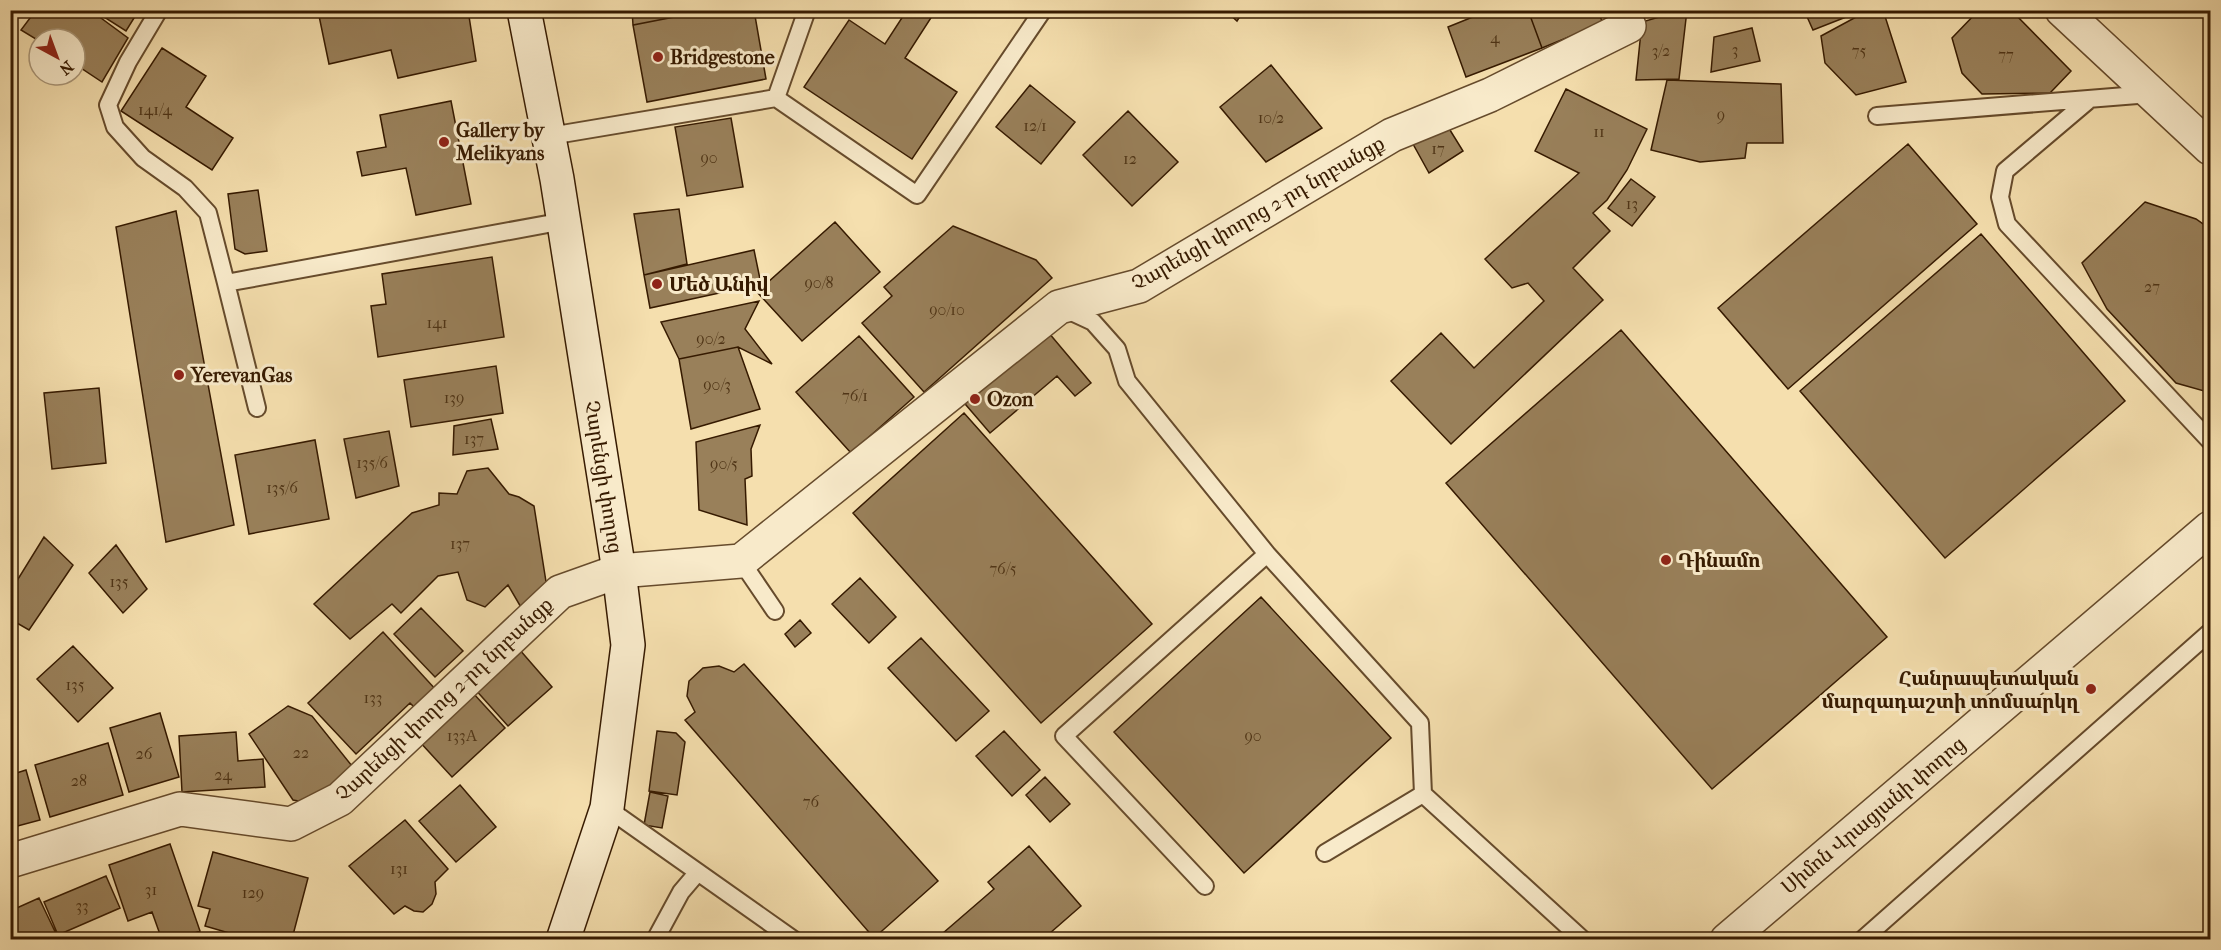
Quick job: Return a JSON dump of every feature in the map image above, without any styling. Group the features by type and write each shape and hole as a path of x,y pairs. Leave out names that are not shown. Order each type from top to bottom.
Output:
{"street":[{"name":"Չարենցի փողոց","path":"524,10 550,136 564,221 620,571 628,645 607,808 563,939"},
{"path":"2062,10 2211,148"},
{"name":"Չարենցի փողոց 2-րդ նրբանցք","path":"10,861 180,809 291,824 340,799 560,592 620,571 741,561 1059,307 1139,286 1392,135 1490,95 1629,26"},
{"name":"Սիմոն Վրացյանի փողոց","path":"1727,939 2211,528"}],"lane":[{"path":"159,10 128,62 108,105 115,127 143,158 185,188 208,213 257,408"},
{"path":"776,98 807,10"},
{"path":"550,136 776,98 917,195 1042,10"},
{"path":"1877,116 2151,94"},
{"path":"2090,99 2005,171 2000,198 2007,224 2211,441"},
{"path":"226,283 564,221"},
{"path":"1059,307 1093,321 1117,349 1127,381 1267,554 1420,723 1423,794 1583,939"},
{"path":"1205,886 1064,736 1267,554"},
{"path":"741,561 775,611"},
{"path":"1862,939 2211,632"},
{"path":"1325,853 1423,794"},
{"path":"607,808 794,939"},
{"path":"655,939 681,892 698,872"}],"building":[{"path":"36,10 90,10 128,38 102,82 87,72 87,27 27,27 27,34 21,30"},
{"path":"93,10 141,10 126,31"},
{"path":"468,10 476,61 398,78 391,50 329,64 318,11"},
{"path":"632,10 710,10 633,25"},
{"path":"710,10 754,10 766,79 647,102 633,25"},
{"path":"907,10 936,10 905,58 957,92 912,159 804,87 849,20 885,44"},
{"path":"1225,10 1244,10 1237,21"},
{"path":"1490,10 1528,10 1542,48 1466,77 1448,27"},
{"path":"1528,10 1597,10 1603,23 1542,48"},
{"path":"1687,10 1679,79 1636,80 1642,22"},
{"path":"1804,10 1864,10 1813,30"},
{"path":"1869,10 1883,10 1906,82 1856,95 1825,63 1821,36"},
{"path":"1979,10 2011,10 2071,71 2050,93 1982,94 1962,73 1952,38"},
{"path":"1752,28 1760,61 1711,72 1714,37"},
{"path":"162,48 206,76 186,107 233,138 212,170 121,111"},
{"path":"1271,65 1322,128 1266,162 1220,107"},
{"path":"1667,80 1781,84 1783,143 1747,143 1745,158 1700,162 1651,150"},
{"path":"1030,85 1075,122 1041,164 996,127"},
{"path":"1566,89 1647,129 1627,170 1607,200 1593,213 1610,231 1573,268 1603,300 1451,444 1391,381 1441,333 1474,368 1544,301 1528,283 1512,288 1485,259 1579,173 1535,151"},
{"path":"451,101 471,204 416,215 406,168 362,176 357,152 386,147 380,115"},
{"path":"1128,111 1178,162 1132,206 1083,155"},
{"path":"731,118 743,187 687,196 675,127"},
{"path":"1445,122 1463,151 1429,173 1413,144"},
{"path":"1908,144 1977,224 1788,389 1718,308"},
{"path":"1631,179 1655,197 1632,226 1608,208"},
{"path":"258,190 267,251 245,254 235,249 228,194"},
{"path":"2145,202 2196,219 2210,229 2210,385 2204,391 2176,383 2107,309 2082,263"},
{"path":"679,209 687,264 644,275 634,214"},
{"path":"176,211 234,525 166,542 116,227"},
{"path":"835,222 880,272 802,341 757,292"},
{"path":"953,226 1036,260 1052,278 924,392 862,323 892,296 884,287"},
{"path":"1981,234 2125,401 1945,558 1800,391"},
{"path":"754,250 761,284 650,308 644,275"},
{"path":"492,257 504,337 378,357 371,306 386,304 382,274"},
{"path":"759,301 745,329 772,364 738,347 679,359 661,322"},
{"path":"1043,326 1091,383 1075,396 1057,376 990,433 960,398"},
{"name":"Դինամո","path":"1621,330 1887,637 1712,789 1446,483"},
{"path":"859,336 914,397 851,453 796,392"},
{"path":"738,347 760,409 691,429 679,359"},
{"path":"496,366 503,413 411,427 404,380"},
{"path":"99,388 106,463 52,469 44,393"},
{"path":"964,413 1152,624 1041,723 853,513"},
{"path":"491,419 498,449 453,455 454,426"},
{"path":"760,425 751,449 752,476 745,479 747,525 699,510 696,442"},
{"path":"389,431 399,486 356,498 344,439"},
{"path":"315,440 329,519 249,534 235,455"},
{"path":"488,468 509,494 534,506 547,588 522,609 508,585 485,607 467,600 458,572 438,576 401,613 392,604 350,639 314,604 412,513 439,505 439,493 457,494 467,471"},
{"path":"44,537 73,565 29,630 10,619 10,592"},
{"path":"116,545 147,589 123,613 89,573"},
{"path":"860,578 896,617 869,643 832,604"},
{"path":"1261,597 1391,738 1244,873 1114,732"},
{"path":"421,608 463,651 435,677 394,634"},
{"path":"800,620 811,633 795,647 785,634"},
{"path":"383,632 437,691 417,710 410,703 356,754 308,703"},
{"path":"921,638 989,711 956,741 888,668"},
{"path":"73,646 113,688 78,722 37,679"},
{"path":"519,649 552,687 508,726 474,688"},
{"path":"744,664 938,881 874,938 685,720 695,712 687,696 689,681 703,668 719,666 734,672"},
{"path":"473,693 505,728 452,777 419,741"},
{"path":"288,706 312,716 356,771 315,804 293,800 249,734"},
{"path":"160,713 179,777 129,792 110,728"},
{"path":"657,731 676,733 685,742 677,795 649,791"},
{"path":"1004,731 1040,770 1012,796 976,756"},
{"path":"236,732 238,761 263,759 265,787 182,792 179,736"},
{"path":"108,743 123,795 50,817 35,765"},
{"path":"26,770 40,820 10,828 10,775"},
{"path":"1045,777 1070,804 1050,822 1026,795"},
{"path":"460,785 496,827 456,862 419,821"},
{"path":"650,792 668,796 662,828 644,825"},
{"path":"405,820 448,869 435,882 436,894 432,904 423,912 414,911 405,906 394,914 349,866"},
{"path":"170,844 200,931 176,940 162,940 152,912 128,921 109,865"},
{"path":"1029,846 1081,906 1042,940 935,940 994,889 988,882"},
{"path":"213,852 308,878 293,935 277,935 274,940 253,940 205,926 210,909 198,906"},
{"path":"106,876 120,908 58,935 44,902"},
{"path":"39,898 59,940 10,940 10,911"}],"place":[{"name":"Bridgestone","path":"658,57"},
{"name":"Gallery by Melikyans","path":"444,142"},
{"name":"Մեծ Անիվ","path":"657,284"},
{"name":"YerevanGas","path":"179,375"},
{"name":"Ozon","path":"975,399"},
{"name":"Դինամո","path":"1666,560"},
{"name":"Հանրապետական մարզադաշտի տոմսարկղ","path":"2091,689"}]}
